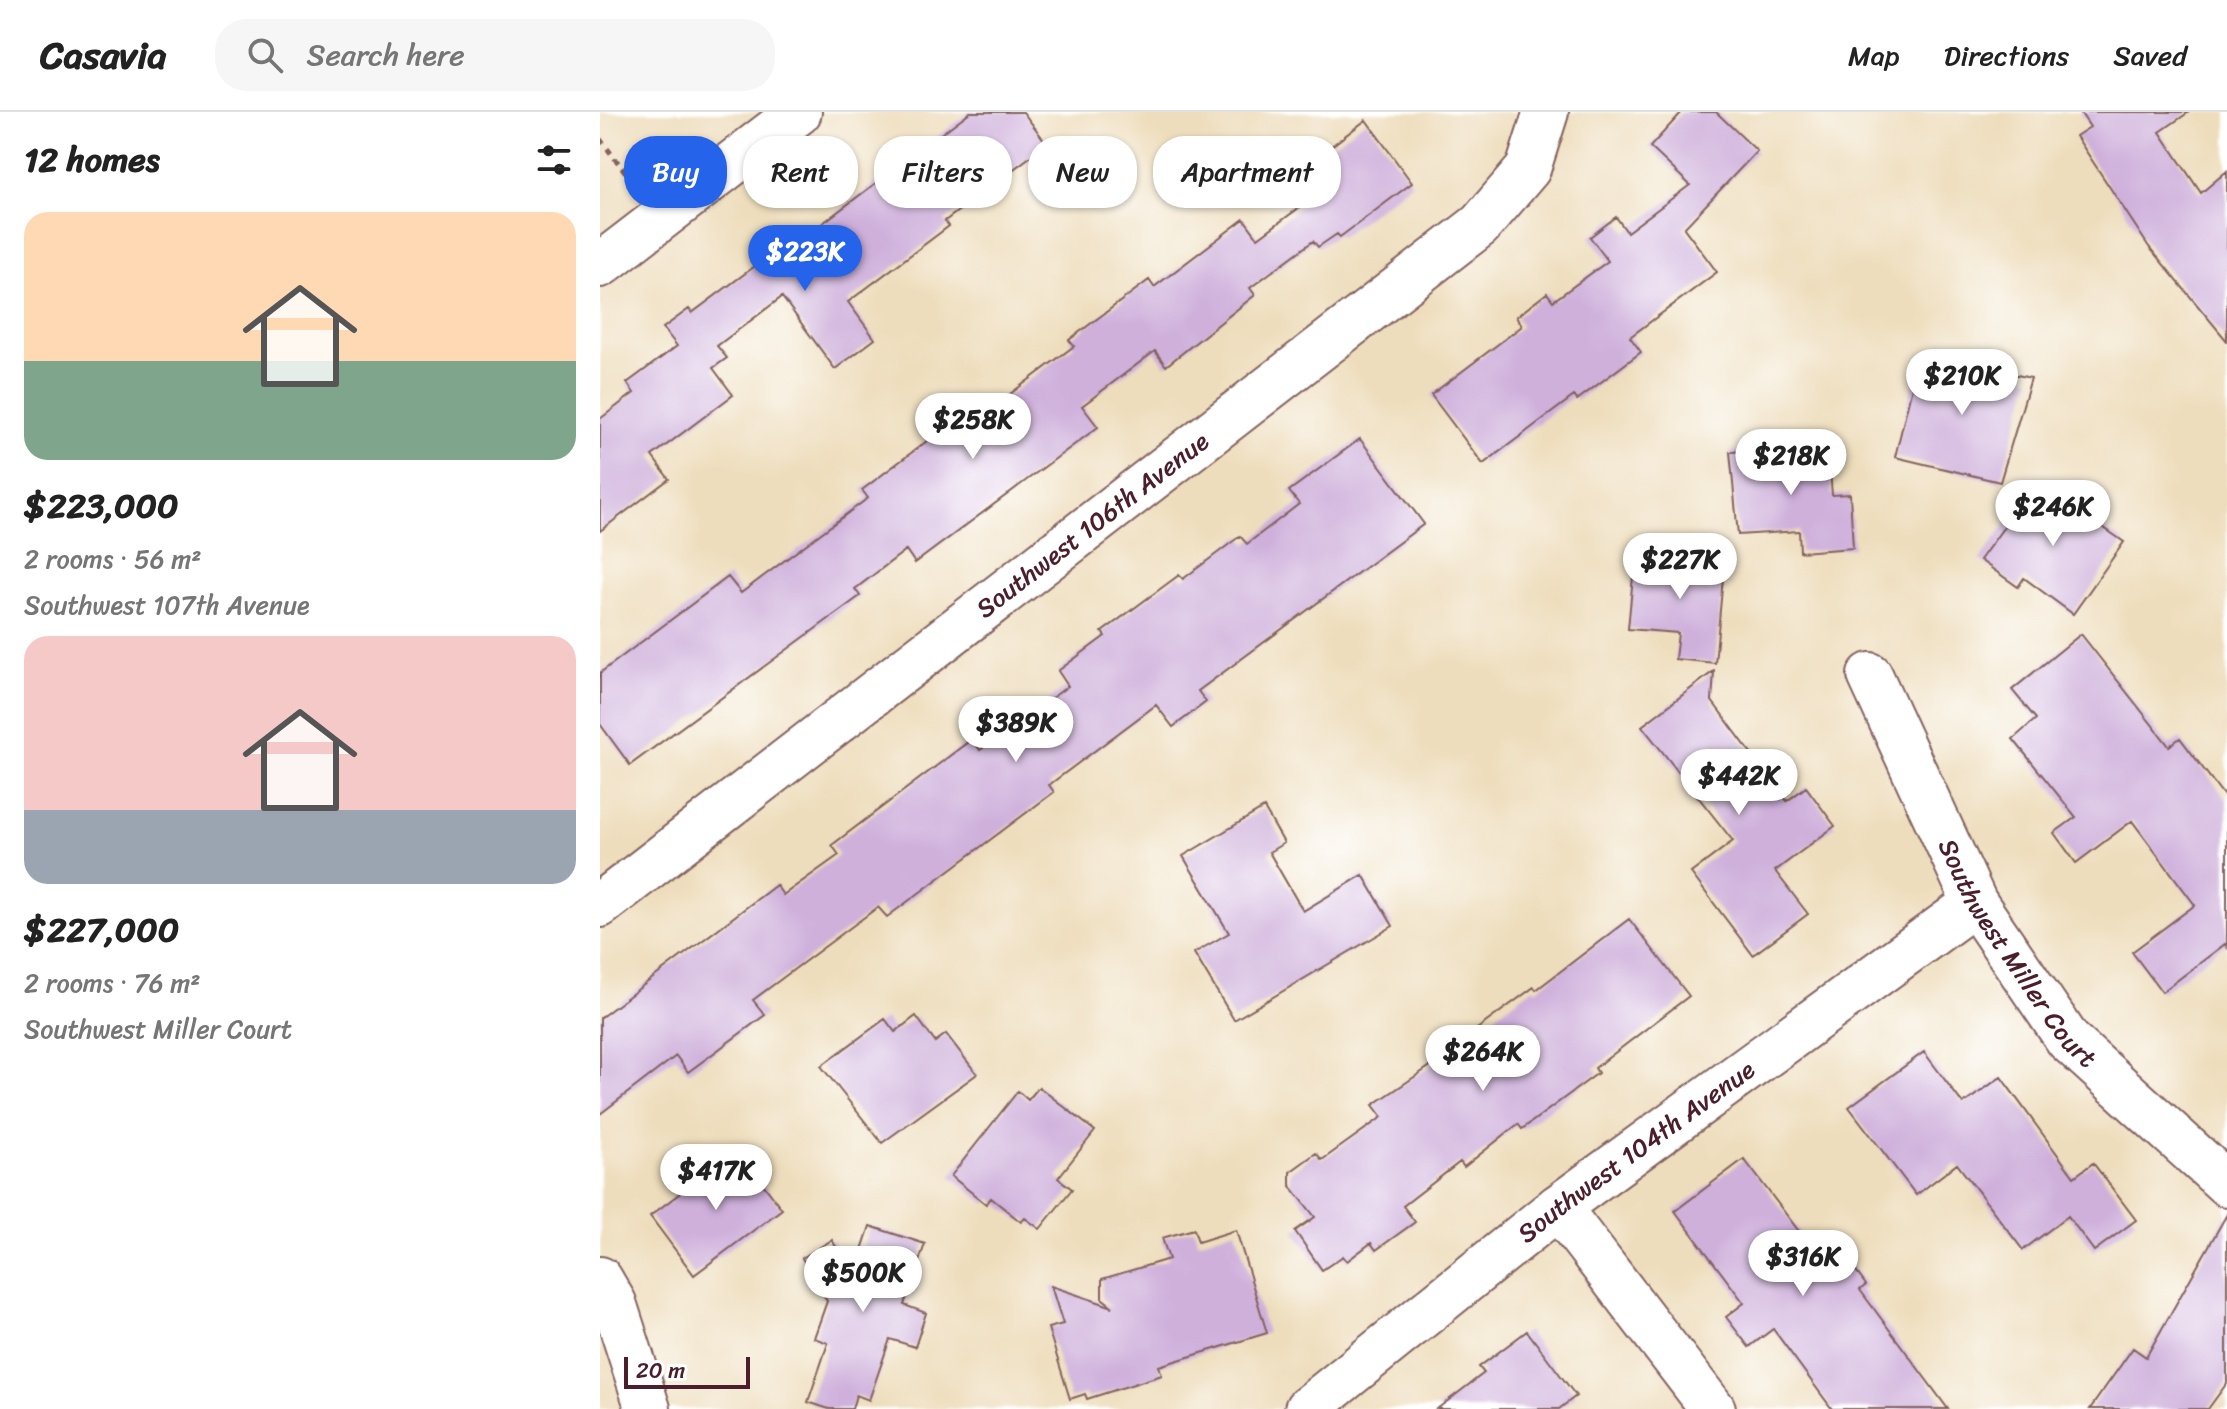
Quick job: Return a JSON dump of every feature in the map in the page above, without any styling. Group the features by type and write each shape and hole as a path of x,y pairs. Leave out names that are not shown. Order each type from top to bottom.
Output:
{"street":[{"path":"600,265 799,112"},
{"name":"Southwest 106th Avenue","path":"600,905 1480,225 1528,169 1546,112"},
{"name":"Southwest Miller Court","path":"1870,675 1975,903 2068,1040 2227,1184"},
{"name":"Southwest 104th Avenue","path":"1311,1408 1558,1207 1975,903"},
{"path":"1558,1207 1713,1409"},
{"path":"600,1279 614,1303 648,1409"}],"path":[{"path":"600,139 661,220"}],"building":[{"path":"970,112 1023,112 1041,136 1028,136 1028,158 1012,170 1012,136 938,136"},
{"path":"1682,112 1716,112 1757,151 1684,228 1717,272 1630,337 1641,352 1577,400 1574,396 1483,464 1431,395 1522,326 1516,317 1547,293 1553,301 1608,261 1590,237 1616,217 1627,232 1690,185 1650,147"},
{"path":"2080,112 2189,112 2160,132 2201,193 2227,171 2227,341 2149,247 2076,136 2090,127"},
{"path":"1366,120 1412,183 1340,237 1337,234 1318,247 1313,241 1250,288 1255,295 1166,366 1155,351 1082,406 1098,427 915,563 906,550 855,589 860,596 630,765 600,724 600,673 728,577 741,593 868,498 862,490 939,432 946,442 1074,346 1069,340 1149,280 1154,287 1244,219 1258,238 1299,208 1341,208 1341,139"},
{"path":"874,184 874,208 962,208 945,221 949,226 848,302 875,339 835,369 782,297 717,346 727,358 713,368 733,395 652,456 669,479 600,531 600,419 634,393 627,383 677,346 663,328 689,309 692,313 779,248 783,253 843,208 858,208 858,196"},
{"path":"1920,354 2031,378 2000,482 1895,457"},
{"path":"1360,439 1424,524 1198,691 1206,702 1173,727 1156,705 1049,785 1054,792 887,917 878,907 753,1000 765,1015 688,1072 676,1056 600,1114 600,1018 776,885 783,895 839,855 832,845 972,739 980,750 1068,686 1058,671 1105,636 1102,632 1179,575 1183,579 1240,536 1247,544 1299,504 1289,491"},
{"path":"1828,446 1832,495 1850,494 1853,548 1800,552 1799,531 1738,535 1730,452"},
{"path":"2037,481 2124,542 2073,614 2024,578 2018,587 1980,560"},
{"path":"1665,552 1725,557 1715,663 1675,659 1678,633 1628,629 1635,555 1665,558"},
{"path":"2081,634 2169,746 2180,738 2227,800 2227,947 2225,944 2162,992 2132,952 2195,905 2132,821 2076,863 2054,833 2076,817 2013,739 2036,719 2012,690"},
{"path":"1714,671 1712,701 1787,801 1806,787 1835,826 1775,871 1808,914 1753,955 1691,873 1733,841 1642,726"},
{"path":"1264,808 1284,843 1269,852 1303,911 1363,875 1393,926 1234,1020 1194,953 1229,933 1183,856"},
{"path":"1629,919 1689,996 1595,1068 1598,1073 1522,1129 1518,1124 1464,1167 1460,1162 1403,1206 1415,1222 1376,1250 1371,1243 1347,1261 1343,1256 1322,1270 1295,1231 1315,1217 1290,1185 1290,1172 1316,1153 1322,1160 1382,1117 1373,1105 1460,1046 1458,1043 1534,987 1536,990"},
{"path":"916,1016 935,1042 946,1034 977,1074 882,1143 821,1066 885,1019 895,1032"},
{"path":"1924,1052 1963,1104 2001,1077 2074,1177 2093,1163 2136,1220 2094,1251 2068,1216 2023,1250 1957,1164 1916,1195 1849,1107"},
{"path":"1039,1087 1095,1131 1058,1178 1072,1189 1040,1229 1025,1218 1021,1222 991,1198 986,1204 951,1176 1018,1091 1028,1100"},
{"path":"737,1150 782,1209 694,1275 650,1216"},
{"path":"1744,1159 1814,1251 1831,1238 1866,1285 1860,1290 1948,1409 1832,1409 1773,1329 1749,1347 1726,1317 1744,1303 1675,1211"},
{"path":"2227,1214 2227,1383 2208,1409 2090,1409 2133,1348 2146,1357"},
{"path":"870,1226 925,1244 904,1305 926,1313 915,1347 890,1339 869,1400 856,1395 852,1409 829,1409 808,1402 828,1343 814,1338 827,1301 802,1258 832,1240 853,1276"},
{"path":"1194,1229 1198,1242 1236,1230 1267,1333 1159,1366 1162,1375 1087,1399 1085,1394 1070,1399 1048,1328 1063,1324 1051,1286 1113,1307 1102,1298 1102,1279 1169,1259 1162,1238"},
{"path":"1527,1331 1576,1396 1559,1409 1437,1409 1484,1373 1479,1367"}]}
